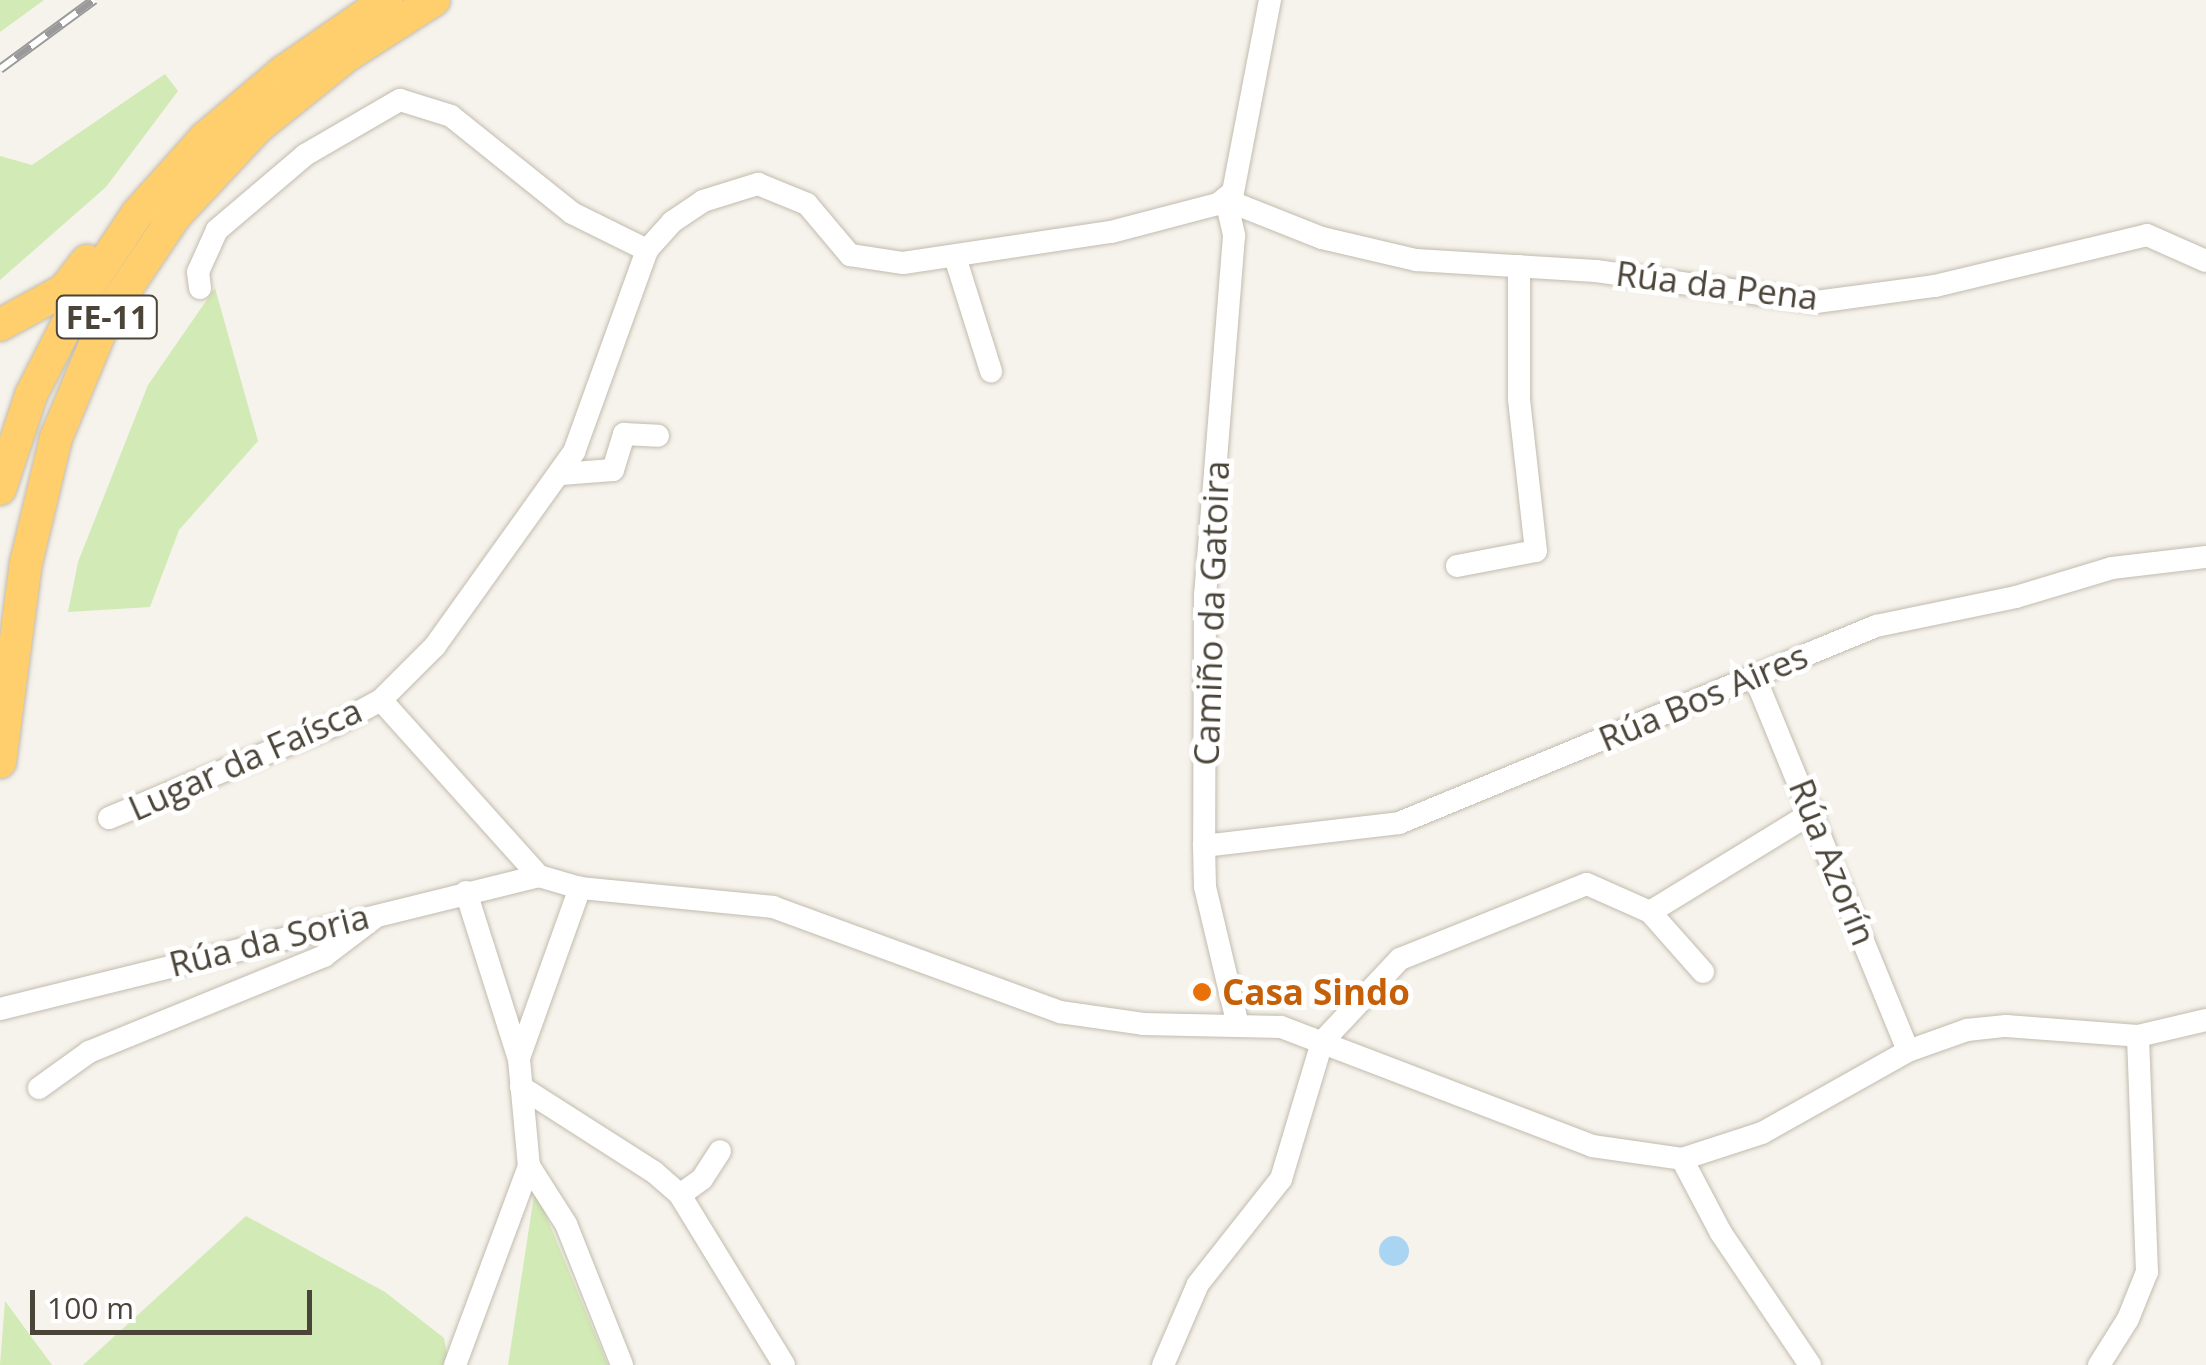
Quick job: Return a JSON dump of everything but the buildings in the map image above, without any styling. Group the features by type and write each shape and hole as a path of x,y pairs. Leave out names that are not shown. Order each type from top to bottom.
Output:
{"highway":[{"name":"FE-11","path":"0,325 64,290 174,153 228,99 386,0"},
{"name":"FE-11","path":"0,762 26,563 56,438 105,320 175,216 258,127 348,55 434,0"},
{"name":"FE-11","path":"0,489 31,395 79,301 137,214 206,138 321,41"},
{"path":"0,392 9,411 0,480"}],"street":[{"path":"1270,0 1236,181 1226,200 1112,232 955,257 870,262 850,255 807,204 758,184 703,201 647,250 561,474 436,646 381,700 540,876 580,888 773,907 1060,1012 1143,1024 1281,1027 1592,1146 1682,1159 1762,1133 1908,1050 1967,1030 2006,1026 2138,1036 2206,1020"},
{"path":"200,288 198,272 217,230 305,155 400,100 451,116 572,213 647,250"},
{"name":"Rúa da Pena","path":"1226,200 1360,247 1416,260 1519,266 1816,302 1935,286 2147,235 2206,260"},
{"name":"Camiño da Gatoira","path":"1226,200 1234,236 1205,594 1204,846 1206,887 1238,1025"},
{"path":"955,257 991,371"},
{"path":"1457,566 1536,551 1519,399 1519,266"},
{"path":"561,474 613,470 624,434 658,436"},
{"name":"Rúa Bos Aires","path":"1204,846 1399,823 1893,620 2016,597 2112,568 2206,557"},
{"name":"Rúa Azorín","path":"1754,675 1815,810 1908,1050"},
{"name":"Lugar da Faísca","path":"109,818 381,700"},
{"path":"1650,912 1815,810"},
{"name":"Rúa da Soria","path":"0,1009 384,911 540,876"},
{"path":"1163,1365 1198,1284 1281,1179 1322,1042 1400,959 1588,884 1650,912 1703,972"},
{"path":"518,1058 580,888"},
{"path":"455,1365 528,1166 518,1058 466,892"},
{"path":"39,1088 89,1052 324,956 384,911"},
{"path":"2099,1365 2128,1320 2147,1272 2138,1036"},
{"path":"521,1087 623,1150 680,1195 784,1365"},
{"path":"680,1195 702,1179 720,1150"},
{"path":"1682,1159 1721,1233 1810,1365"},
{"path":"528,1166 566,1224 622,1365"}],"green space":[{"path":"0,0 44,0 0,32"},
{"path":"165,74 178,91 106,187 0,280 0,156 32,165"},
{"path":"215,288 258,441 179,530 150,607 68,612 78,562 148,385"},
{"path":"535,1189 608,1365 508,1365"},
{"path":"246,1216 385,1292 444,1338 449,1365 83,1365"},
{"path":"5,1301 52,1365 0,1365"}],"water":[{"path":"1394,1236 1405,1240 1409,1251 1405,1262 1394,1266 1383,1262 1379,1251 1383,1240"}],"railway":[{"path":"0,69 94,0"}],"place":[{"name":"Casa Sindo","path":"1202,992"}]}
